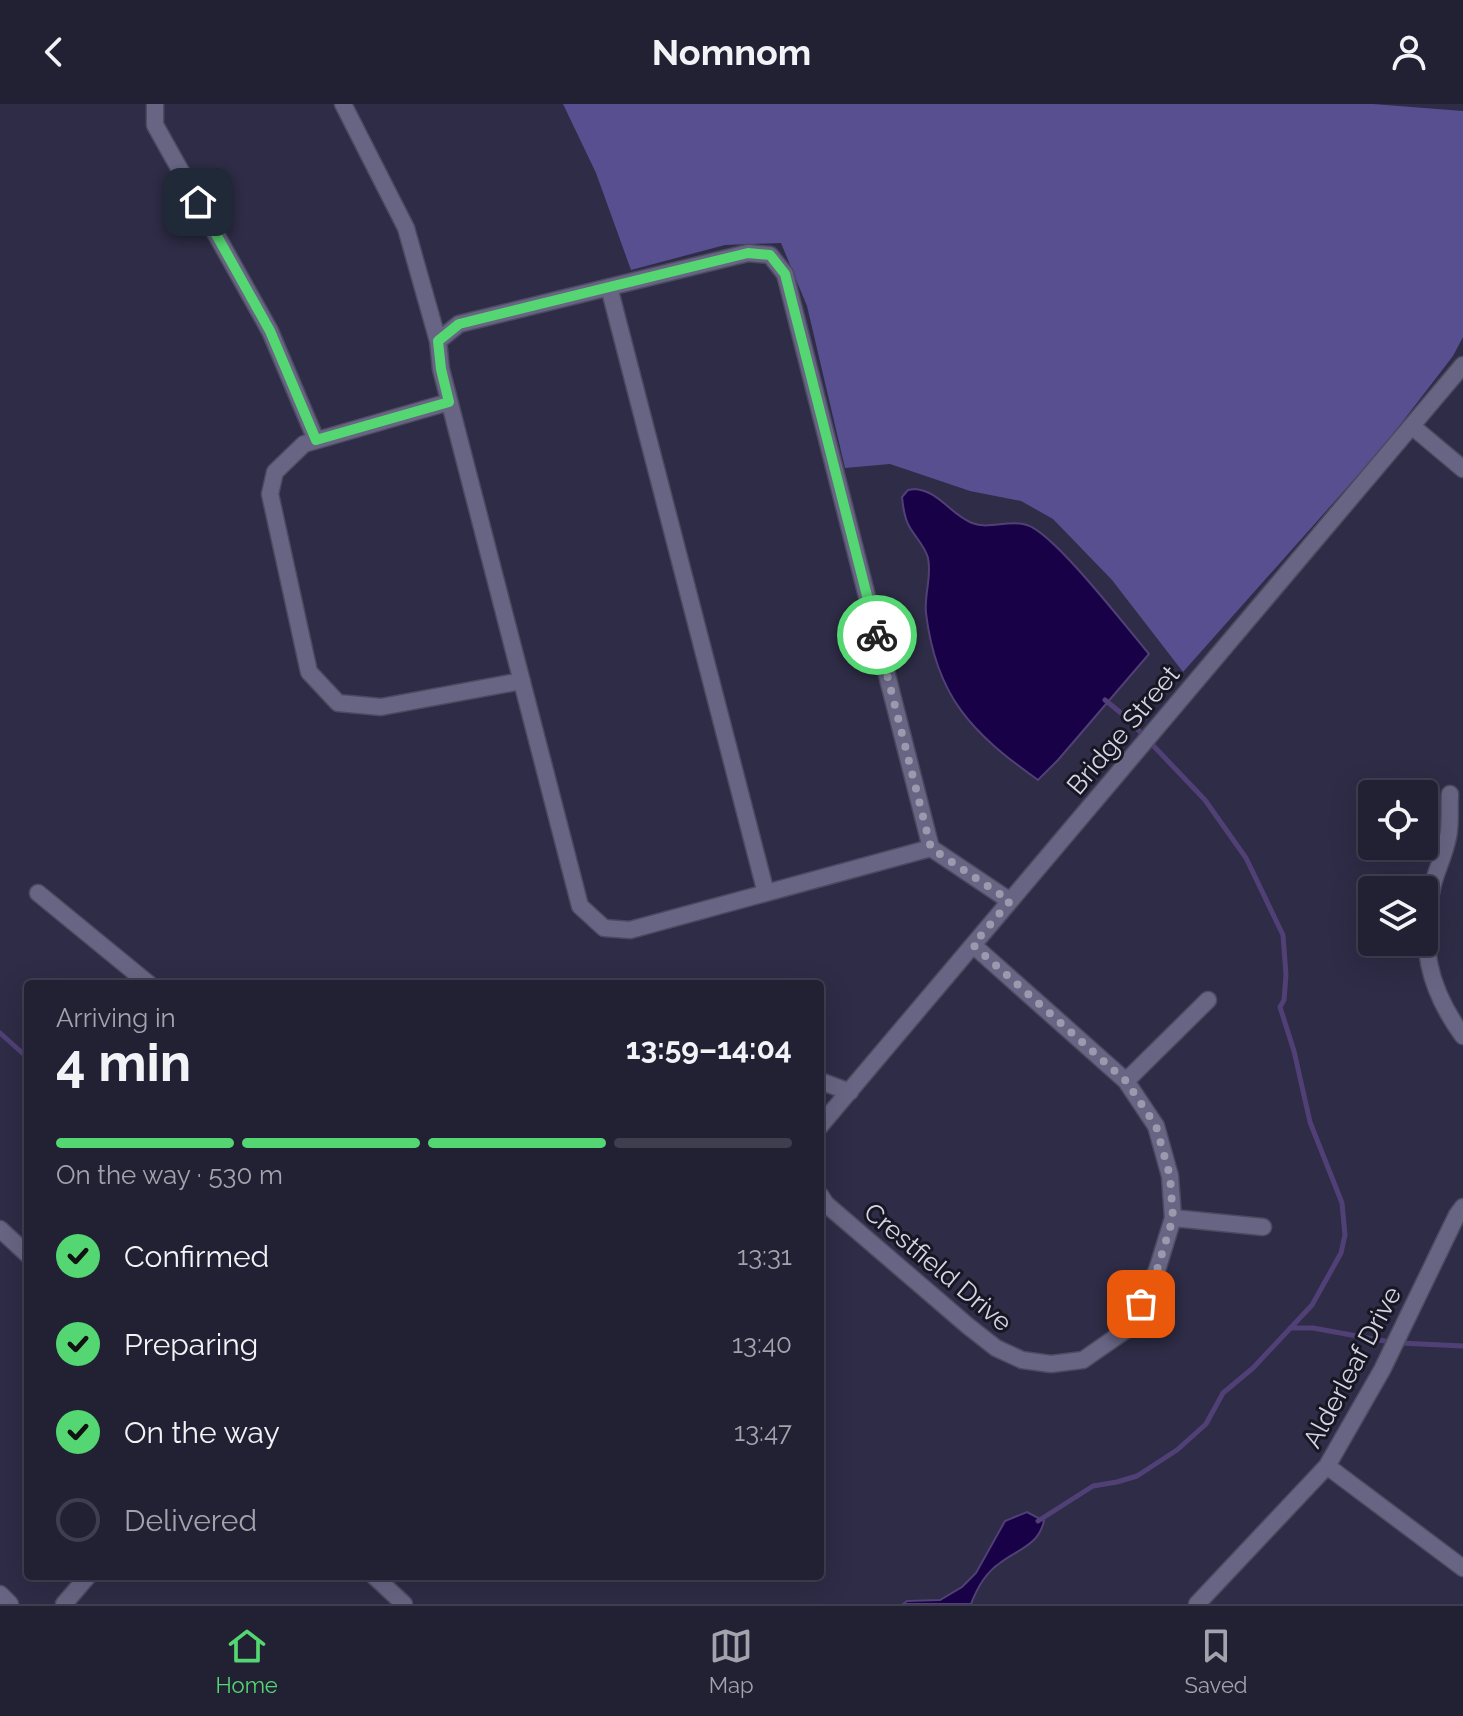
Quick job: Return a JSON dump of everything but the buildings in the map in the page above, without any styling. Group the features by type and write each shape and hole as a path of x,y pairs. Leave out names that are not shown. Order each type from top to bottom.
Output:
{"street":[{"path":"155,104 155,125 270,331 316,440"},
{"path":"343,104 406,228 438,341 449,402 580,906 604,928 630,930 931,848"},
{"path":"438,341 459,324 748,253 770,255 785,274 931,848 1010,901"},
{"path":"609,287 766,893"},
{"name":"Bridge Street","path":"824,1121 1463,365"},
{"path":"449,402 304,444 275,472 270,494 309,672 338,703 381,707 522,681"},
{"path":"1413,427 1463,469"},
{"path":"1450,794 1448,836 1428,904 1426,952 1432,980 1447,1014 1463,1036"},
{"path":"38,893 144,980"},
{"name":"Crestfield Drive","path":"824,1201 996,1348 1022,1360 1051,1364 1083,1360 1126,1330 1157,1270 1173,1218 1170,1176 1156,1126 1126,1081 973,945"},
{"path":"1126,1081 1208,1000"},
{"path":"824,1082 850,1092"},
{"name":"Alderleaf Drive","path":"1197,1604 1327,1466 1382,1370 1463,1207"},
{"path":"1173,1218 1263,1227"},
{"path":"0,1229 24,1251"},
{"path":"1327,1466 1463,1568"},
{"path":"64,1604 85,1580"},
{"path":"378,1580 404,1604"},
{"path":"0,1594 10,1604"}],"shaded area":[{"path":"563,104 1373,104 1463,111 1463,337 1453,356 1383,447 1183,672 1112,580 1053,519 1021,501 970,491 890,464 845,468 807,306 781,243 725,245 631,270 596,173"},
{"path":"915,489 938,498 972,523 1020,523 1039,532 1072,562 1149,654 1038,780 976,729 948,690 938,668 926,613 928,558 907,523 902,497 908,490"},
{"path":"1027,1512 1044,1521 1037,1536 990,1571 971,1604 903,1604 907,1601 940,1600 962,1587 976,1573 1005,1521"}],"waterway":[{"path":"1038,1521 1093,1486 1137,1476 1177,1450 1206,1424 1223,1393 1253,1368 1312,1305 1341,1253 1345,1235 1342,1203 1310,1122 1294,1051 1280,1007 1284,1000 1286,975 1283,935 1246,858 1205,800 1126,717 1105,700"},
{"path":"0,1033 24,1054"},
{"path":"1290,1328 1313,1328 1390,1342"},
{"path":"1400,1343 1463,1346"}],"way so far":[{"path":"877,635 931,848 1010,901 973,945 1126,1081 1156,1126 1170,1176 1173,1218 1157,1270 1141,1304"}],"route":[{"path":"198,202 270,331 316,440 449,402 438,341 459,324 748,253 770,255 785,274 877,635"}]}
